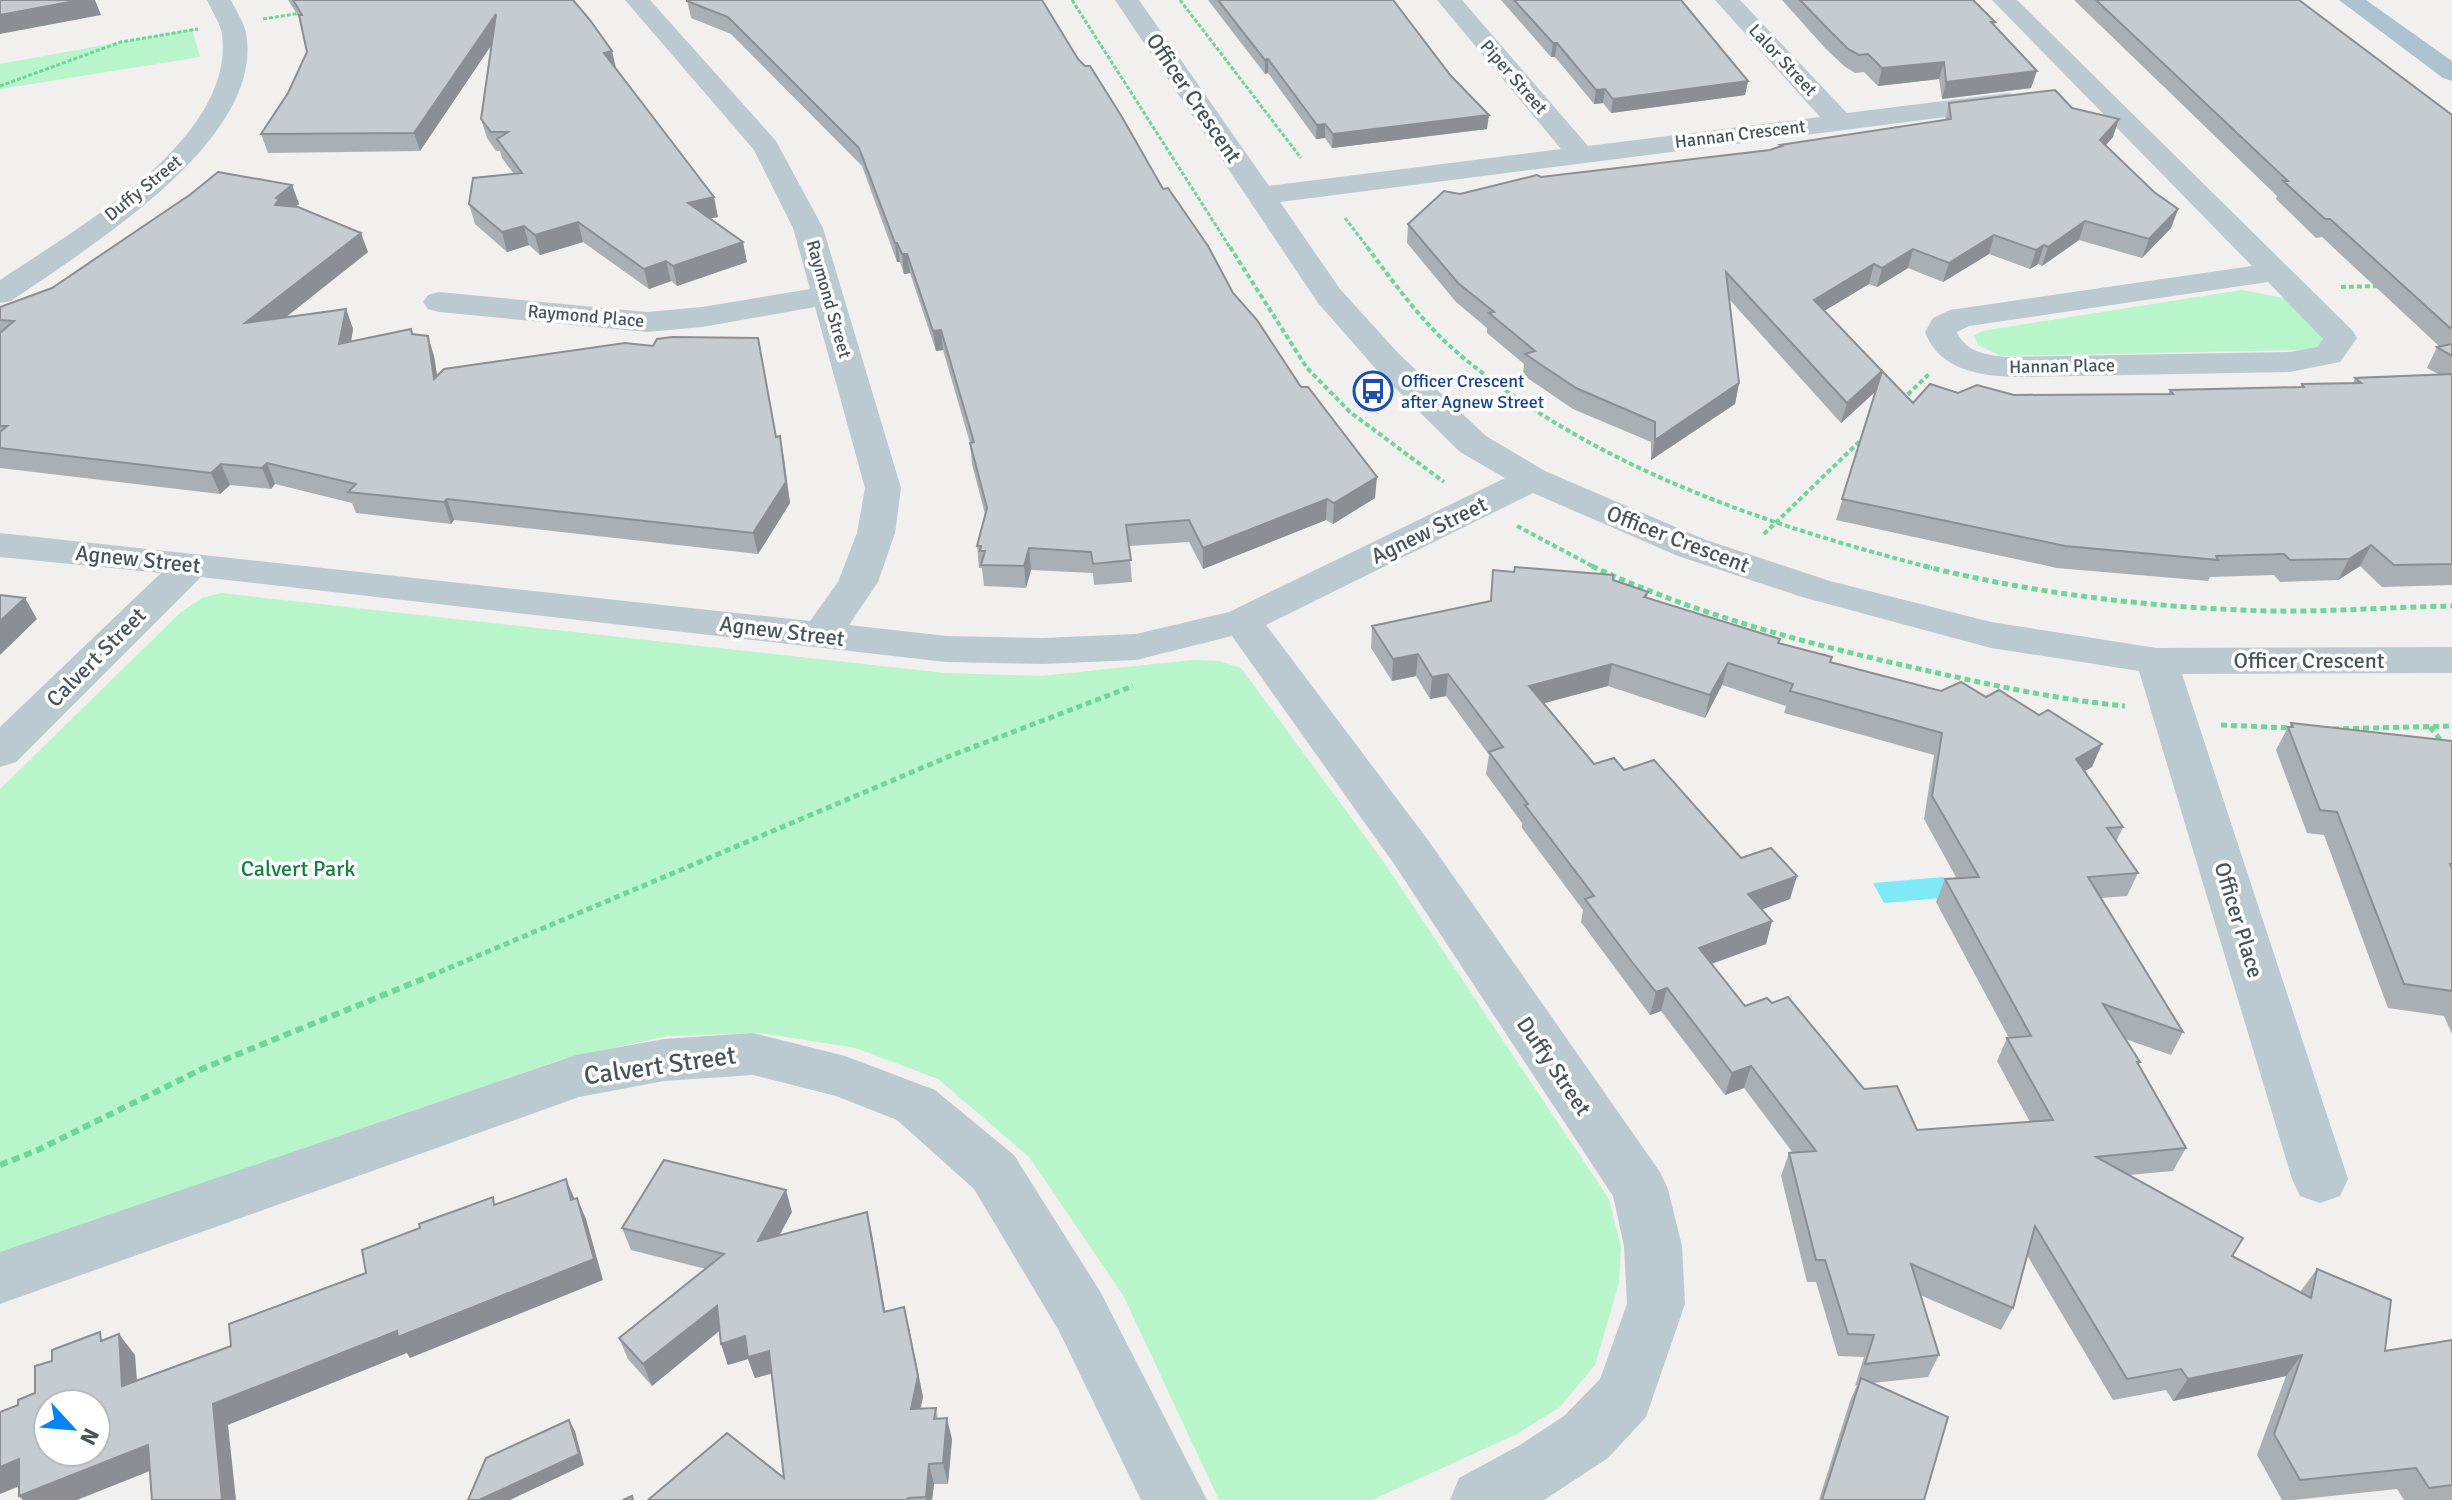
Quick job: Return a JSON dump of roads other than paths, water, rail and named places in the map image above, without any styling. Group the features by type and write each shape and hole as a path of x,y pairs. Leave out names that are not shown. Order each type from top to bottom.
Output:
{"main road":[{"path":"2351,0 2452,73"}],"street":[{"name":"Raymond Street","path":"637,0 766,147 808,228 883,488 876,533 858,582 820,637"},
{"name":"Officer Crescent","path":"1127,0 1329,296 1387,361 1473,444 1532,479 1692,548 1816,589 1991,635 2157,661 2452,660"},
{"name":"Piper Street","path":"1449,0 1580,154"},
{"name":"Lalor Street","path":"1727,0 1839,121"},
{"path":"2004,0 2094,91"},
{"name":"Duffy Street","path":"0,294 122,208 174,166 208,128 232,78 234,34 224,12"},
{"path":"2064,94 2094,91"},
{"name":"Hannan Place","path":"2094,91 2283,280 2341,338 2328,355 2290,362 2016,367 1983,364 1952,350 1942,340 1941,332 1944,325 1961,317 2283,280"},
{"name":"Hannan Crescent","path":"1261,196 2034,98"},
{"name":"Raymond Place","path":"439,302 647,322 702,317 827,295"},
{"name":"Agnew Street","path":"0,545 946,649 1043,651 1136,647 1242,621 1532,479"},
{"name":"Calvert Street","path":"0,752 192,564"},
{"name":"Duffy Street","path":"1242,621 1411,852 1640,1189 1653,1246 1656,1304 1624,1397 1586,1437 1542,1467 1482,1500"},
{"name":"Officer Place","path":"2157,661 2320,1179"},
{"name":"Calvert Street","path":"0,1278 576,1076 664,1060 753,1054 845,1077 916,1105 994,1172 1080,1312 1175,1500"}],"water":[{"path":"1943,877 1954,897 1884,903 1873,883"}],"place":[{"name":"Officer Crescent after Agnew Street","path":"1373,391"}],"park label":[{"name":"Calvert Park","path":"298,868"}]}
